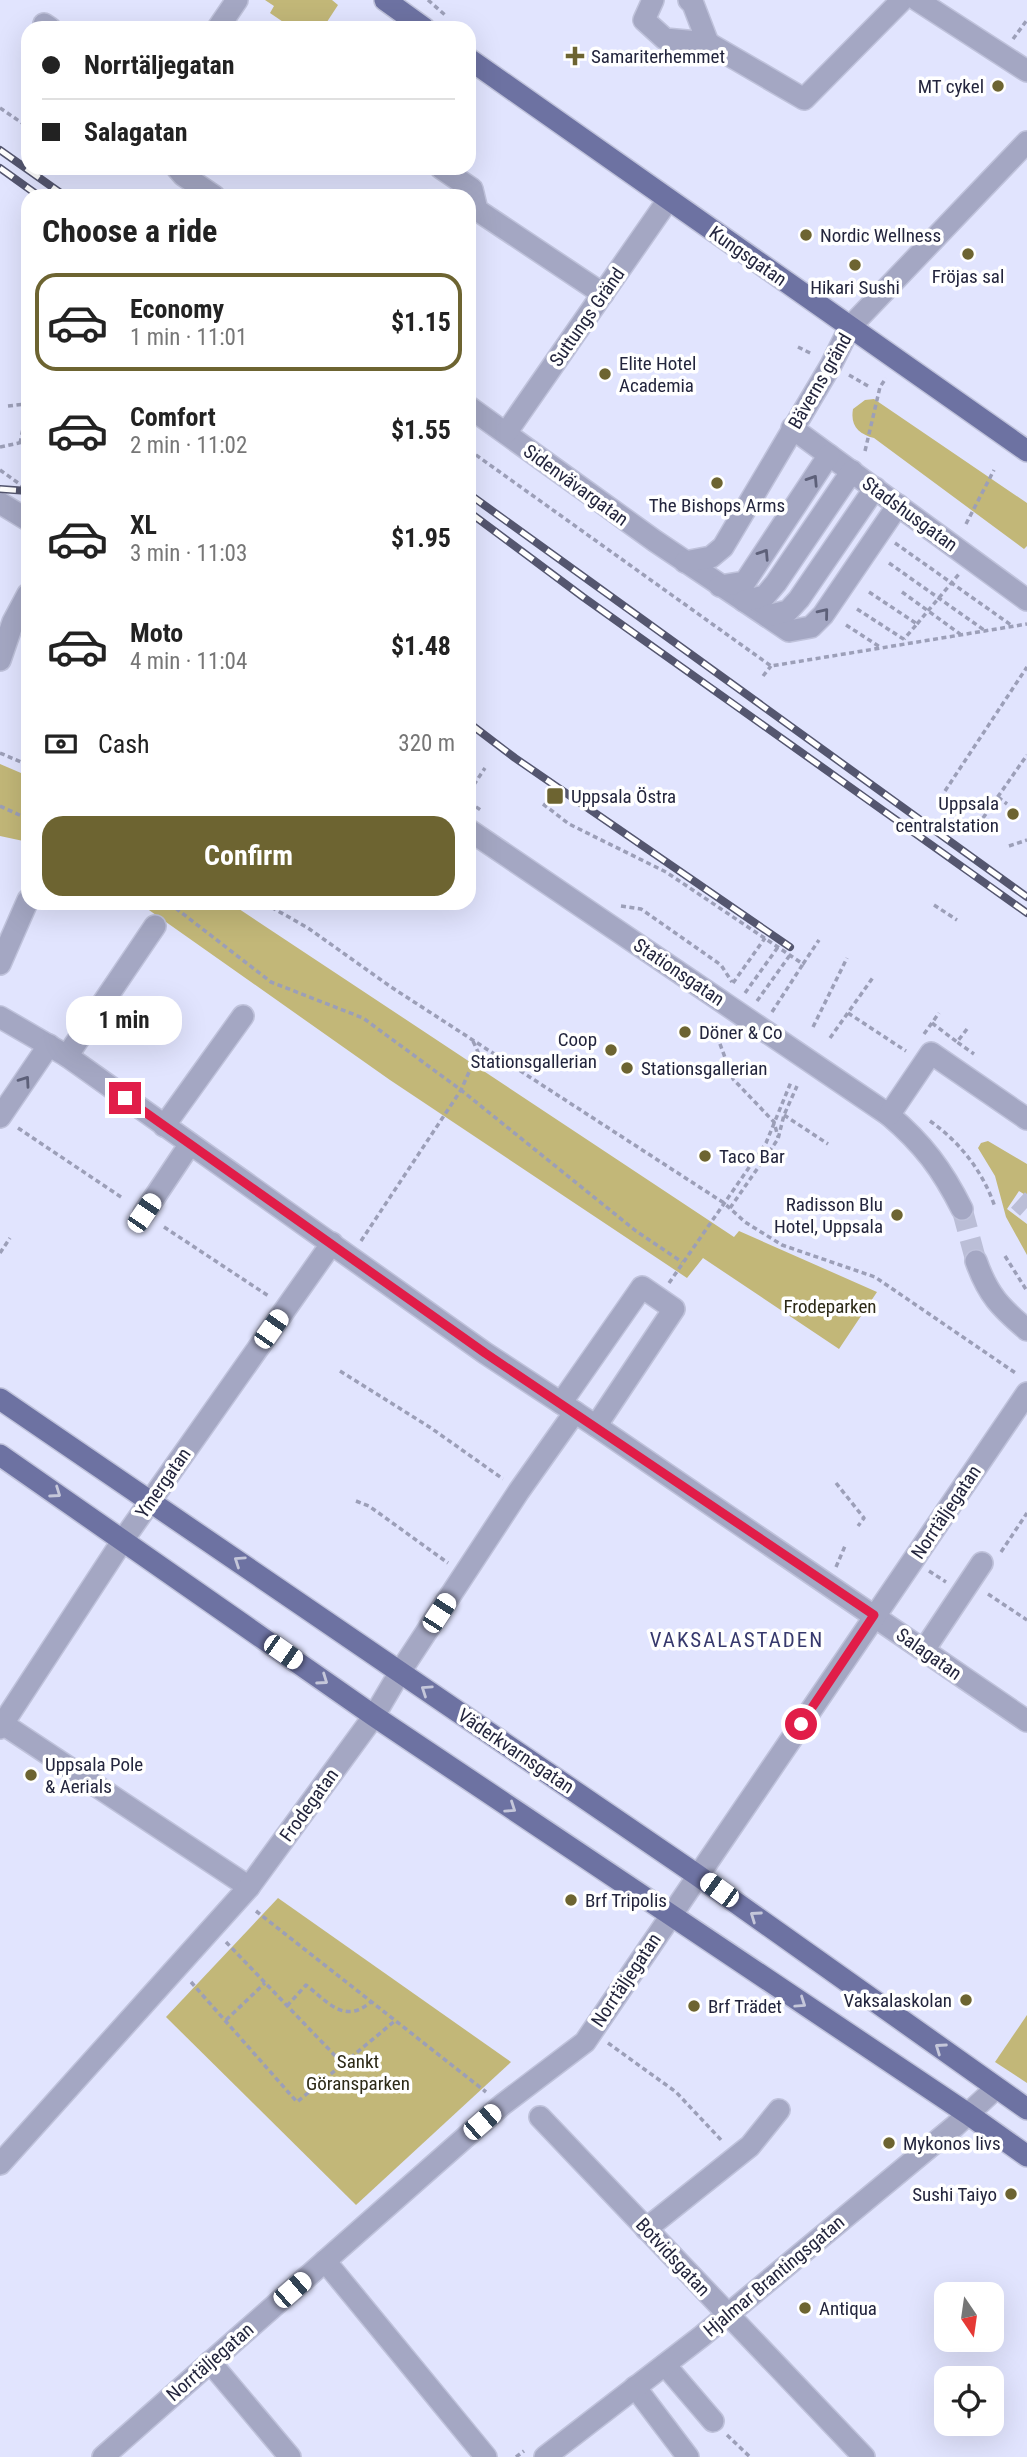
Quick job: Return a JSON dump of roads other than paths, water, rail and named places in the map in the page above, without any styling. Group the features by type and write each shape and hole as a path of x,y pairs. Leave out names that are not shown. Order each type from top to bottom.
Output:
{"main road":[{"path":"385,0 414,21"},
{"name":"Kungsgatan","path":"476,65 1027,451"},
{"name":"Väderkvarnsgatan","path":"0,1399 697,1875 1027,2109"},
{"path":"0,1455 374,1716 1027,2156"}],"street":[{"path":"223,21 237,0"},
{"path":"653,0 644,20 665,39 708,43 804,99 902,0"},
{"path":"689,0 708,43"},
{"path":"925,2 1027,71"},
{"name":"Bäverns gränd","path":"685,562 711,557 723,547 831,365 850,327 1027,142"},
{"path":"183,175 204,189"},
{"path":"451,175 472,189"},
{"name":"Suttungs Gränd","path":"506,433 668,200"},
{"path":"476,206 477,210 603,294"},
{"name":"Sidenvävargatan","path":"476,412 685,562 789,631 811,627 823,615 898,505"},
{"name":"Stadshusgatan","path":"792,428 1027,600"},
{"path":"720,586 745,582 829,454"},
{"path":"744,601 765,596 776,583 852,471"},
{"path":"767,616 788,611 799,599 876,488"},
{"path":"0,503 21,515"},
{"path":"0,519 21,519"},
{"path":"0,660 21,607"},
{"name":"Stationsgatan","path":"476,835 889,1115 932,1156 962,1209"},
{"path":"0,964 24,910"},
{"path":"0,1116 58,1051 155,926"},
{"path":"164,1126 243,1016"},
{"name":"Salagatan","path":"0,1017 58,1051 485,1353 1027,1721"},
{"path":"889,1115 932,1053 1027,1119"},
{"path":"144,1213 190,1144"},
{"name":"Ymergatan","path":"1,1724 123,1540 332,1243"},
{"path":"975,1262 985,1287 999,1305 1027,1330"},
{"name":"Frodegatan","path":"0,2164 244,1892 374,1716 519,1491 642,1287 674,1310 596,1426"},
{"name":"Norrtäljegatan","path":"103,2457 502,2105 585,2042 1026,1387"},
{"path":"924,1650 982,1563"},
{"path":"1,1724 244,1892"},
{"name":"Hjalmar Brantingsgatan","path":"545,2457 665,2365 996,2088"},
{"path":"646,2229 750,2146 779,2110"},
{"name":"Botvidsgatan","path":"540,2117 864,2457"},
{"path":"325,2260 486,2457"},
{"path":"210,2362 290,2457"},
{"path":"665,2365 713,2421"},
{"path":"635,2387 688,2457"}],"tunnel":[{"path":"1018,1200 1027,1208"},
{"path":"962,1209 976,1261"}],"railway":[{"path":"0,150 21,165"},
{"path":"0,168 29,189"},
{"path":"35,175 55,189"},
{"path":"0,489 21,490"},
{"path":"476,499 1027,897"},
{"path":"476,517 583,597 1027,913"},
{"path":"476,728 790,947"}],"place":[{"name":"Samariterhemmet","path":"575,56"},
{"name":"MT cykel","path":"998,86"},
{"name":"Nordic Wellness","path":"806,235"},
{"name":"Fröjas sal","path":"968,254"},
{"name":"Hikari Sushi","path":"855,265"},
{"name":"Elite Hotel Academia","path":"605,374"},
{"name":"The Bishops Arms","path":"717,483"},
{"name":"Uppsala Östra","path":"555,796"},
{"name":"Uppsala centralstation","path":"1013,814"},
{"name":"Döner & Co","path":"685,1032"},
{"name":"Coop Stationsgallerian","path":"611,1050"},
{"name":"Stationsgallerian","path":"627,1068"},
{"name":"Taco Bar","path":"705,1156"},
{"name":"Radisson Blu Hotel, Uppsala","path":"897,1215"},
{"name":"Uppsala Pole & Aerials","path":"31,1775"},
{"name":"Brf Tripolis","path":"571,1900"},
{"name":"Vaksalaskolan","path":"966,2000"},
{"name":"Brf Trädet","path":"694,2006"},
{"name":"Mykonos livs","path":"889,2143"},
{"name":"Sushi Taiyo","path":"1011,2194"},
{"name":"Antiqua","path":"805,2308"}],"district":[{"name":"VAKSALASTADEN","path":"737,1640"}],"park label":[{"name":"Frodeparken","path":"830,1306"},
{"name":"Sankt Göransparken","path":"358,2072"}]}
